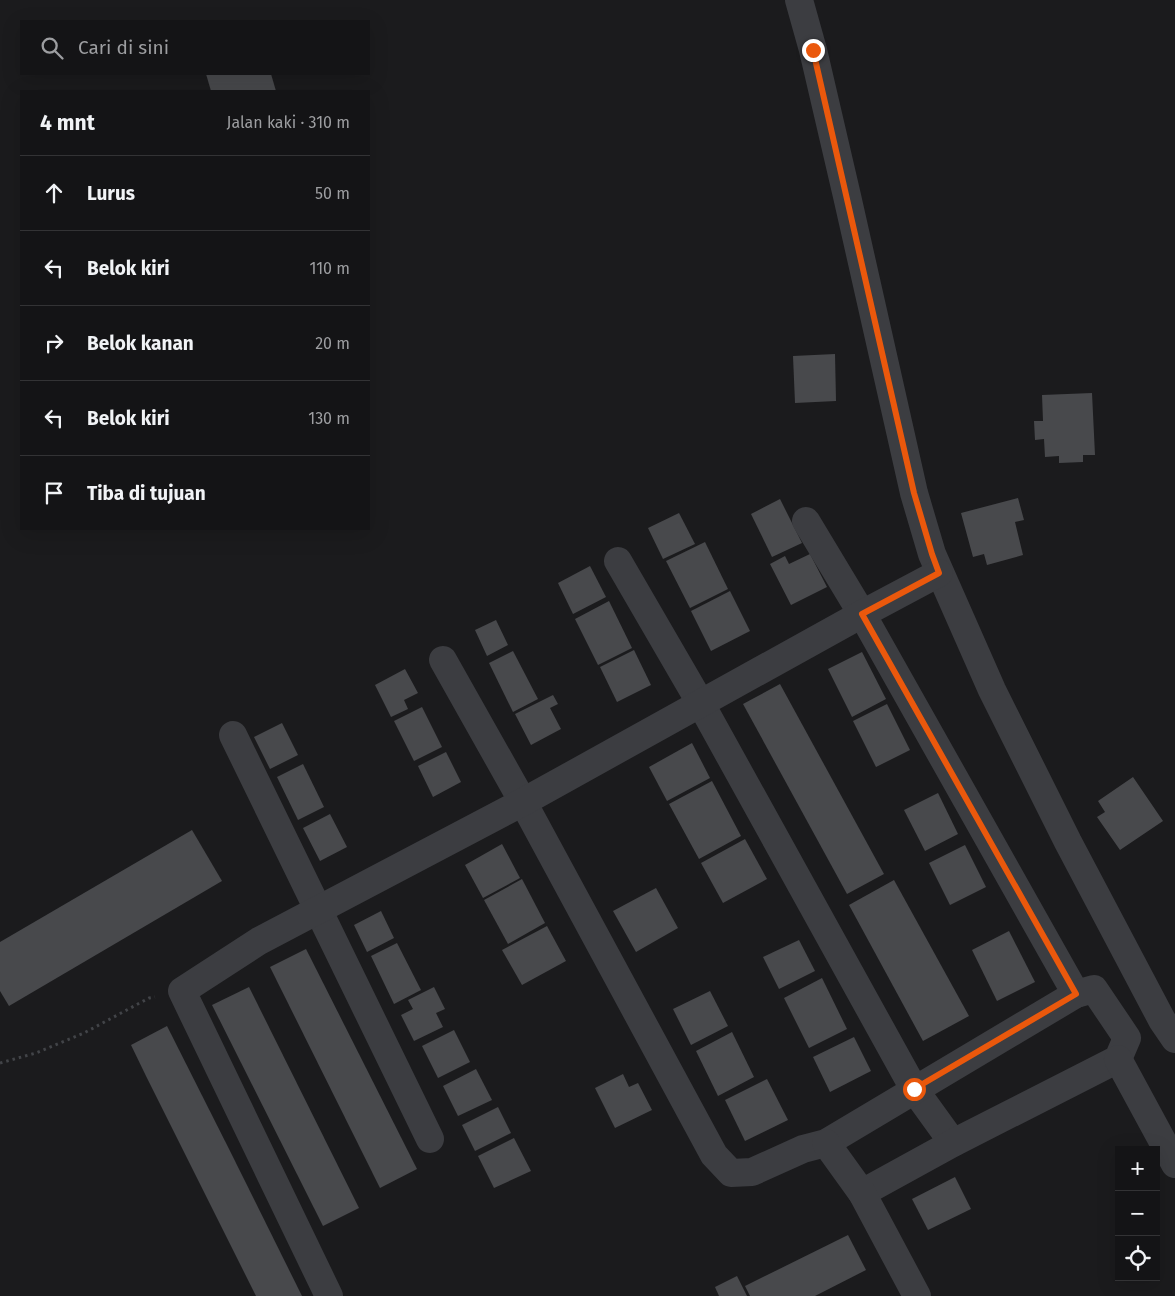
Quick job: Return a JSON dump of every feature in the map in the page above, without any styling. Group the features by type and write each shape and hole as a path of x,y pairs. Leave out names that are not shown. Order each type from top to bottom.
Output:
{"street":[{"path":"799,0 813,50 845,186 914,493 932,554 996,699 1068,842 1171,1025"},
{"path":"806,521 862,614 1076,994"},
{"path":"618,561 700,704 914,1089 952,1143"},
{"path":"329,1296 182,991 260,940 523,802 939,573"},
{"path":"443,660 523,802 714,1155 730,1172 752,1172 803,1149 826,1143 1076,994 1094,989 1127,1038 1118,1059 952,1143 862,1193"},
{"path":"233,735 430,1139"},
{"path":"1118,1059 1175,1164"},
{"path":"826,1143 862,1193 917,1296"}],"path":[{"path":"0,1063 36,1053 84,1033 149,998 182,991"}],"building":[{"path":"206,75 271,75 276,90 211,90"},
{"path":"835,354 836,401 795,403 793,356"},
{"path":"1092,393 1095,455 1083,455 1083,462 1059,463 1059,456 1045,457 1044,439 1035,440 1034,421 1043,421 1042,395"},
{"path":"1018,498 1024,520 1015,522 1023,555 987,565 984,554 973,557 961,513"},
{"path":"780,499 802,543 772,557 751,514"},
{"path":"679,513 695,544 663,559 648,528"},
{"path":"705,542 728,589 690,608 666,561"},
{"path":"810,554 827,587 791,605 770,564 785,556 789,564"},
{"path":"590,566 606,597 573,614 558,583"},
{"path":"730,591 750,631 711,651 691,611"},
{"path":"609,601 632,648 598,665 575,619"},
{"path":"496,620 508,645 487,656 475,630"},
{"path":"634,650 651,685 617,702 600,667"},
{"path":"513,651 538,699 513,712 489,663"},
{"path":"862,652 886,699 852,717 828,669"},
{"path":"405,669 418,693 404,700 408,709 391,717 375,685"},
{"path":"780,684 884,874 847,894 743,704"},
{"path":"553,695 558,704 550,708 561,729 531,745 515,714"},
{"path":"887,704 910,750 876,767 853,721"},
{"path":"422,707 442,747 414,761 394,721"},
{"path":"282,723 298,755 270,769 254,737"},
{"path":"692,743 710,778 667,801 649,767"},
{"path":"446,752 461,782 433,797 418,766"},
{"path":"303,764 324,807 298,820 277,777"},
{"path":"1133,777 1163,821 1120,850 1097,817 1105,812 1098,801"},
{"path":"712,781 741,836 699,859 669,804"},
{"path":"938,793 958,834 925,851 904,810"},
{"path":"330,814 347,847 320,861 303,828"},
{"path":"192,830 222,881 9,1006 0,991 0,942"},
{"path":"745,839 767,879 723,903 701,863"},
{"path":"502,844 520,878 483,898 465,865"},
{"path":"965,845 986,887 950,905 929,863"},
{"path":"522,879 545,923 508,944 484,900"},
{"path":"894,880 969,1016 923,1041 849,905"},
{"path":"656,888 678,928 636,952 613,911"},
{"path":"381,911 394,938 367,952 354,925"},
{"path":"547,926 566,961 522,985 502,950"},
{"path":"1009,931 1035,982 997,1001 972,950"},
{"path":"799,940 815,971 779,989 763,957"},
{"path":"397,943 421,990 394,1004 371,956"},
{"path":"306,949 417,1169 380,1188 270,967"},
{"path":"822,978 847,1029 809,1048 784,998"},
{"path":"249,987 359,1208 323,1226 212,1005"},
{"path":"434,987 445,1009 436,1013 443,1027 414,1041 401,1015 413,1009 408,1000"},
{"path":"710,991 728,1026 691,1045 673,1009"},
{"path":"167,1026 302,1296 256,1296 146,1076 131,1045"},
{"path":"454,1030 470,1062 438,1078 422,1046"},
{"path":"732,1032 754,1077 718,1096 696,1051"},
{"path":"854,1037 871,1071 830,1092 813,1057"},
{"path":"476,1069 492,1100 458,1116 443,1086"},
{"path":"623,1074 629,1087 638,1083 652,1110 615,1128 595,1088"},
{"path":"767,1079 788,1120 745,1141 725,1100"},
{"path":"498,1107 511,1133 475,1151 462,1125"},
{"path":"514,1138 531,1171 494,1188 478,1156"},
{"path":"955,1177 971,1209 928,1230 912,1199"},
{"path":"848,1235 866,1270 815,1296 750,1296 745,1286"},
{"path":"737,1276 747,1296 719,1296 715,1287"}],"route":[{"path":"813,50 848,196 914,493 939,573 862,614 1076,994 914,1089"}]}
